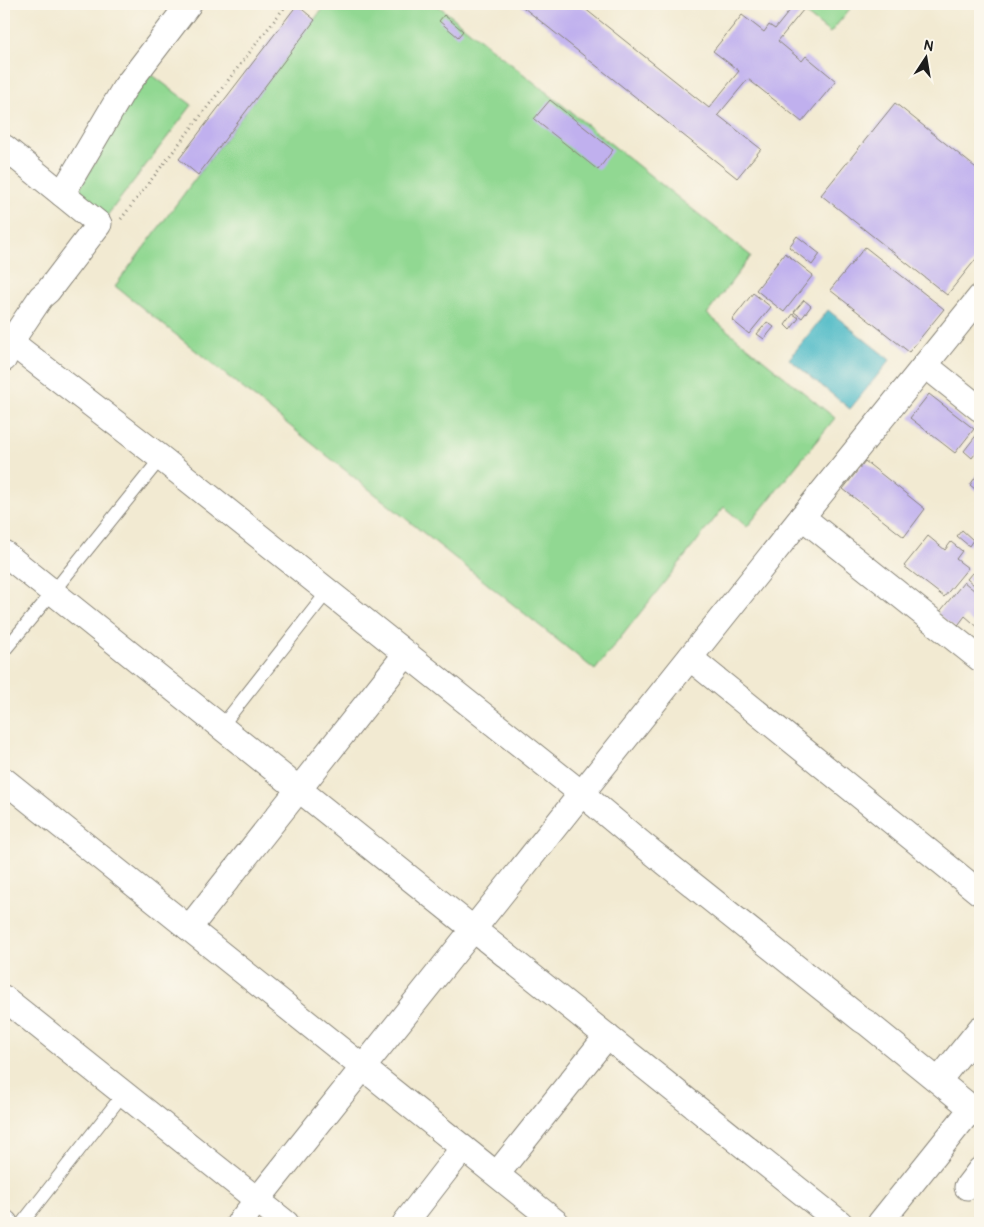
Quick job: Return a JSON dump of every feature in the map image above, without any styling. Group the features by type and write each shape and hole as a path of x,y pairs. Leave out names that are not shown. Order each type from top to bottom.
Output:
{"street":[{"path":"62,194 124,89 189,4"},
{"path":"4,148 99,224 48,291 41,297 6,346 161,458 976,1111 880,1223"},
{"path":"239,1223 980,296"},
{"path":"925,365 980,409"},
{"path":"802,517 980,659"},
{"path":"4,553 840,1223"},
{"path":"189,928 406,654"},
{"path":"690,658 980,893"},
{"path":"4,780 558,1223"},
{"path":"4,998 286,1223"},
{"path":"939,1080 980,1029"},
{"path":"497,1174 607,1036"},
{"path":"405,1223 463,1148"}],"lane":[{"path":"4,651 161,458"},
{"path":"221,727 328,592"},
{"path":"22,1223 124,1093"}],"path":[{"path":"117,225 287,4"}],"green space":[{"path":"326,4 436,4 751,256 707,314 835,418 747,527 724,507 595,670 115,286"},
{"path":"815,4 854,4 830,33 806,14"},
{"path":"151,74 192,105 106,217 80,194 81,186 136,93"}],"water":[{"path":"828,310 890,360 850,409 789,359"}],"building":[{"path":"519,4 579,4 709,108 739,71 713,51 742,15 764,32 769,25 775,29 795,4 808,4 778,41 802,61 806,56 836,81 802,122 748,79 718,115 761,149 737,178"},
{"path":"297,5 315,20 198,175 179,159"},
{"path":"444,15 463,31 458,37 439,21"},
{"path":"550,100 613,150 598,170 534,119"},
{"path":"895,103 980,171 980,254 947,295 821,195"},
{"path":"797,236 820,254 812,265 789,247"},
{"path":"865,247 944,309 909,352 830,290"},
{"path":"785,253 813,275 784,312 756,290"},
{"path":"753,293 771,307 749,334 732,320"},
{"path":"804,300 811,306 802,318 794,312"},
{"path":"793,314 799,318 790,330 785,325"},
{"path":"767,322 774,327 764,339 757,334"},
{"path":"929,394 974,429 955,453 910,418"},
{"path":"978,433 980,435 980,447 972,458 964,451"},
{"path":"865,461 925,509 904,537 843,489"},
{"path":"980,471 980,493 970,485"},
{"path":"962,530 973,540 969,546 957,536"},
{"path":"928,536 945,550 951,542 962,551 956,559 968,568 944,597 904,566"},
{"path":"972,573 980,579 980,590 967,579"},
{"path":"964,582 980,595 980,629 965,616 956,628 938,614"}]}
